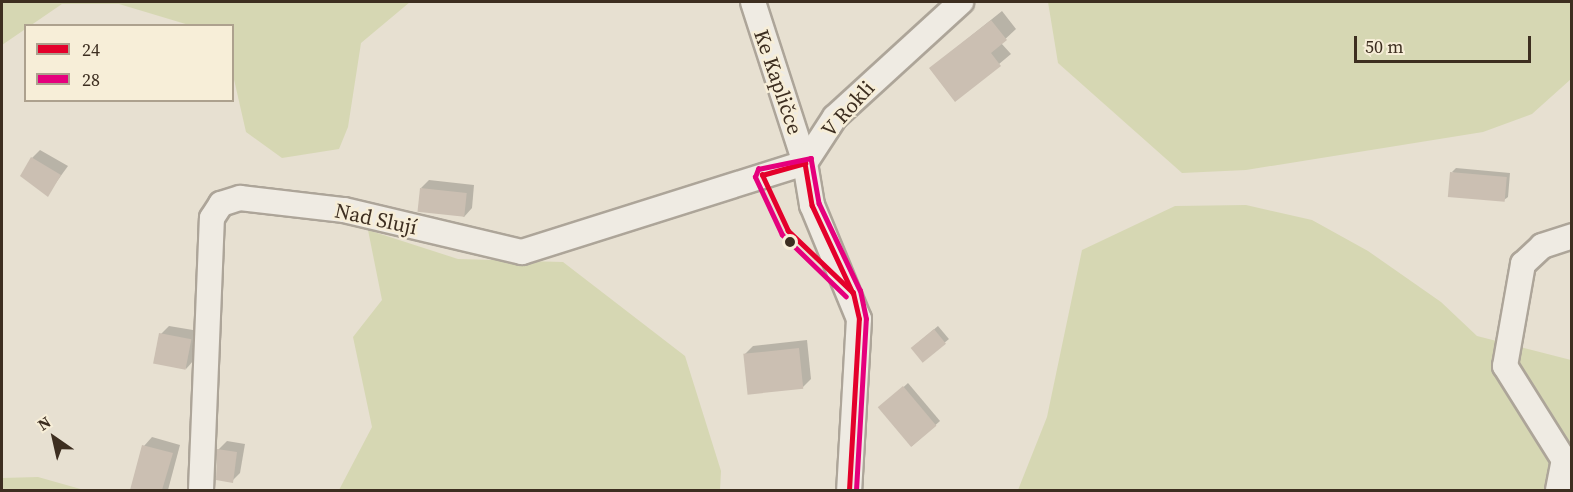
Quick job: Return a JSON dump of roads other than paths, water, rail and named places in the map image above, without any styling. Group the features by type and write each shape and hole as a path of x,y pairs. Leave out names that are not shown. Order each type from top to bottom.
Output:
{"street":[{"name":"Ke Kapličce","path":"753,2 806,163"},
{"name":"V Rokli","path":"806,163 835,117 961,2"},
{"name":"Nad Slují","path":"201,490 212,218 221,204 240,198 344,210 522,252 806,163"},
{"path":"806,163 812,205 859,319 849,490"},
{"path":"1558,490 1564,460 1504,366 1523,264 1542,246 1572,236"}]}
